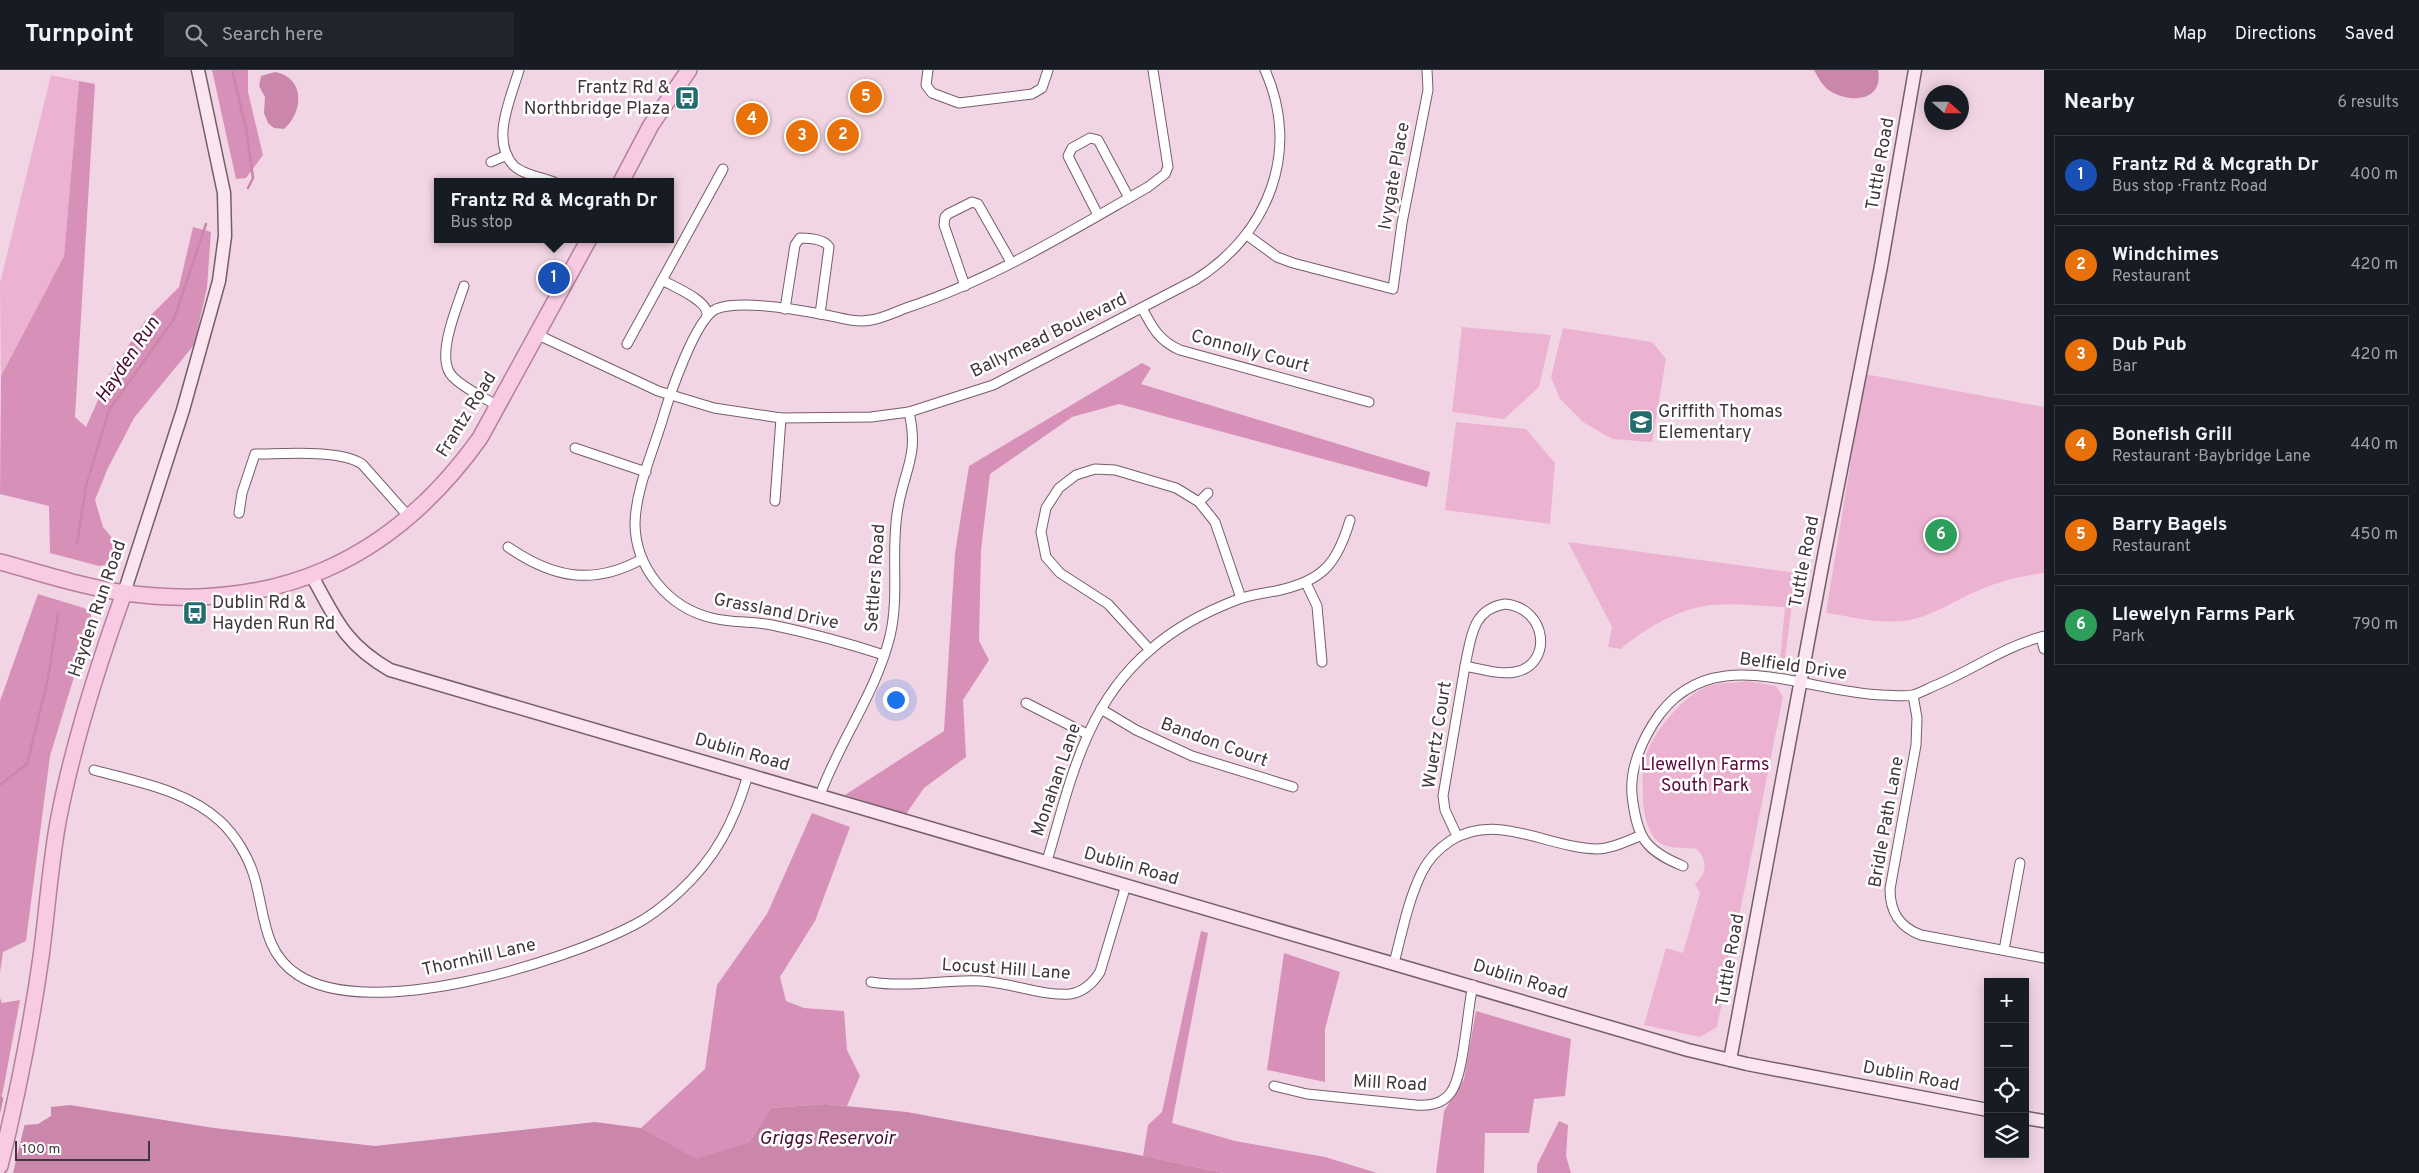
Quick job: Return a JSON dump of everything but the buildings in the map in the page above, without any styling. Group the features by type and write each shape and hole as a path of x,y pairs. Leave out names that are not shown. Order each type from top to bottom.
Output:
{"main road":[{"name":"Hayden Run Road","path":"0,1166 22,1069 41,958 58,825 65,789 89,693 124,593 183,410 206,333 220,272 225,236 224,193 198,70"},
{"path":"623,178 651,125 689,70"},
{"name":"Tuttle Road","path":"1730,1060 1800,682 1881,266 1915,70"},
{"name":"Frantz Road","path":"124,593 213,598 252,592 312,576 352,557 409,517 460,466 480,438 587,243"},
{"path":"0,562 124,593"},
{"name":"Dublin Road","path":"312,576 346,636 374,660 390,670 1473,985 1648,1038 1730,1060 1984,1109"},
{"path":"2029,1119 2044,1121"}],"street":[{"path":"519,70 503,128 503,142 507,155 515,166 542,178"},
{"path":"927,72 926,84 932,94 959,103 1032,94 1042,88 1048,70"},
{"path":"707,316 714,310 722,307 752,305 820,314 846,320 870,321 940,297 965,286 1129,198 1165,174 1168,167 1154,70"},
{"name":"Ballymead Boulevard","path":"536,334 670,396 714,408 781,418 872,417 909,412 993,385 1142,308 1214,268 1247,235 1272,189 1279,152 1277,103 1265,70"},
{"name":"Ivygate Place","path":"1247,235 1277,256 1293,263 1394,289 1402,224 1428,90 1427,70"},
{"path":"1098,215 1068,156 1072,148 1090,138 1098,140 1129,198"},
{"path":"491,162 507,155"},
{"path":"627,344 723,169"},
{"path":"965,286 944,226 944,221 948,214 972,202 978,204 1011,262"},
{"path":"785,310 795,246 800,238 812,239 824,241 829,247 820,314"},
{"path":"662,280 704,304 707,308 707,316"},
{"path":"464,286 446,347 446,366 457,380 498,406"},
{"name":"Connolly Court","path":"1142,308 1156,334 1166,344 1180,350 1369,402"},
{"name":"Grassland Drive","path":"707,316 689,348 670,396 646,472 635,522 638,548 642,559 658,585 669,596 696,612 711,618 767,624 832,638 884,655"},
{"name":"Settlers Road","path":"820,795 837,754 871,692 884,655 894,611 894,536 898,506 914,445 909,412"},
{"path":"775,501 781,418"},
{"path":"575,448 646,472"},
{"path":"239,513 242,493 255,454 339,455 355,459 362,464 409,517"},
{"path":"1150,650 1108,604 1053,566 1046,556 1042,544 1042,526 1046,508 1054,493 1067,480 1086,471 1106,468 1176,488 1199,502 1215,522 1241,598"},
{"path":"1199,502 1208,494"},
{"name":"Monahan Lane","path":"1047,861 1087,734 1117,686 1150,650 1175,631 1205,613 1241,598 1306,583 1318,576 1336,556 1343,543 1350,520"},
{"path":"508,547 530,563 579,576 600,576 618,571 642,559"},
{"path":"1306,583 1317,606 1322,662"},
{"name":"Wuertz Court","path":"1457,836 1446,810 1443,796 1465,666 1475,623 1487,609 1496,605 1514,605 1531,614 1536,621 1541,639 1539,649 1535,657 1523,669 1500,672 1465,666"},
{"path":"2042,636 2044,649"},
{"name":"Belfield Drive","path":"1640,836 1631,787 1633,771 1651,726 1659,713 1675,696 1706,679 1752,674 1868,695 1913,695 1946,682 2024,642 2042,636"},
{"name":"Bridle Path Lane","path":"1913,695 1917,718 1916,745 1890,889 1892,909 1904,926 1921,935 2044,958"},
{"path":"1026,703 1087,734"},
{"name":"Bandon Court","path":"1101,709 1136,730 1192,756 1293,787"},
{"name":"Thornhill Lane","path":"94,770 183,797 220,820 231,832 241,848 253,875 268,938 281,959 298,975 320,984 343,989 394,992 459,983 502,973 587,947 637,924 678,894 709,859 733,820 748,775"},
{"path":"1394,963 1415,888 1422,871 1431,858 1457,836 1472,830 1502,829 1568,846 1596,849 1608,848 1640,836 1661,857 1683,866"},
{"path":"2004,950 2020,863"},
{"name":"Locust Hill Lane","path":"871,982 902,985 956,980 984,982 1047,993 1070,994 1080,991 1092,984 1100,972 1126,885"},
{"name":"Mill Road","path":"1274,1086 1307,1094 1426,1106 1440,1102 1452,1091 1458,1076 1473,985"}],"green space":[{"path":"51,75 79,81 64,256 1,376 0,283"},
{"path":"1462,327 1551,335 1539,387 1504,419 1452,412"},
{"path":"1563,328 1652,342 1666,359 1652,442 1612,439 1583,422 1560,399 1551,377"},
{"path":"1865,374 2044,407 2044,573 2018,577 1994,584 1914,619 1892,622 1826,613"},
{"path":"1456,422 1526,429 1555,463 1550,524 1445,510"},
{"path":"1568,542 1796,573 1785,658 1780,661 1785,607 1729,604 1699,607 1674,615 1651,627 1621,649 1608,647 1612,627"},
{"name":"Llewellyn Farms South Park","path":"1748,681 1776,686 1783,697 1717,1027 1700,1037 1644,1025 1666,948 1683,953 1700,893 1695,884 1702,876 1705,867 1703,858 1697,849 1669,847 1660,843 1652,835 1643,801 1643,774 1648,749 1670,716 1699,690 1718,684"}],"shaded area":[{"path":"212,70 248,70 248,92 263,155 246,178 236,179"},
{"path":"79,81 95,84 75,417 86,427 110,373 145,321 179,287 193,227 211,232 207,288 194,345 134,418 108,468 95,500 103,527 122,550 110,564 99,566 50,553 49,506 0,494 1,376 64,256"},
{"path":"1142,363 1151,368 1141,384 1430,472 1427,487 1119,404 1072,417 990,474 981,550 979,641 989,660 963,700 966,757 924,788 906,814 845,795 944,731 955,553 969,466"},
{"path":"38,594 84,608 91,613 91,621 50,756 26,941 3,952 0,973 0,701"},
{"path":"812,813 850,827 815,921 780,977 786,1001 804,1008 844,1011 847,1050 860,1076 847,1106 825,1104 771,1108 749,1142 696,1160 641,1128 705,1069 717,985 767,914"},
{"path":"1201,931 1208,933 1172,1123 1235,1141 1325,1157 1377,1173 1224,1173 1143,1156 1148,1125 1162,1112"},
{"path":"1284,953 1340,972 1325,1029 1325,1082 1267,1070"},
{"path":"0,998 2,1003 20,1000 2,1096 0,1095"},
{"path":"1476,1011 1571,1039 1565,1096 1534,1099 1529,1133 1485,1133 1484,1173 1436,1173 1444,1111 1464,1079"},
{"path":"1559,1121 1568,1125 1566,1156 1571,1173 1537,1173 1537,1165"}],"water":[{"path":"1814,70 1878,70 1879,80 1871,94 1864,97 1847,98 1827,89"},
{"path":"275,72 285,75 292,81 298,96 295,114 291,122 284,129 274,128 268,123 264,113 265,97 259,86 261,76"},
{"name":"Griggs Reservoir","path":"0,1095 9,1103 12,1126 38,1124 51,1116 51,1107 70,1105 214,1128 375,1146 595,1122 641,1128 696,1159 749,1142 771,1108 825,1104 907,1112 1129,1153 1224,1173 0,1173"}],"pier":[{"path":"4,1095 11,1103 14,1123 25,1123 13,1173 0,1173 0,1114"}],"waterway":[{"name":"Hayden Run","path":"232,70 246,129 253,178 248,188"},
{"name":"Hayden Run","path":"77,544 86,486 109,410 174,319 206,224"},
{"name":"Hayden Run","path":"0,785 27,764 48,679 58,614"}],"place":[{"name":"Barry Bagels","path":"866,97"},
{"name":"Frantz Rd & Northbridge Plaza","path":"687,98"},
{"name":"Bonefish Grill","path":"752,119"},
{"name":"Windchimes","path":"843,135"},
{"name":"Dub Pub","path":"802,136"},
{"name":"Frantz Rd & Mcgrath Dr","path":"554,278"},
{"name":"Griffith Thomas Elementary","path":"1641,422"},
{"name":"Llewelyn Farms Park","path":"1941,535"},
{"name":"Dublin Rd & Hayden Run Rd","path":"195,613"}]}
